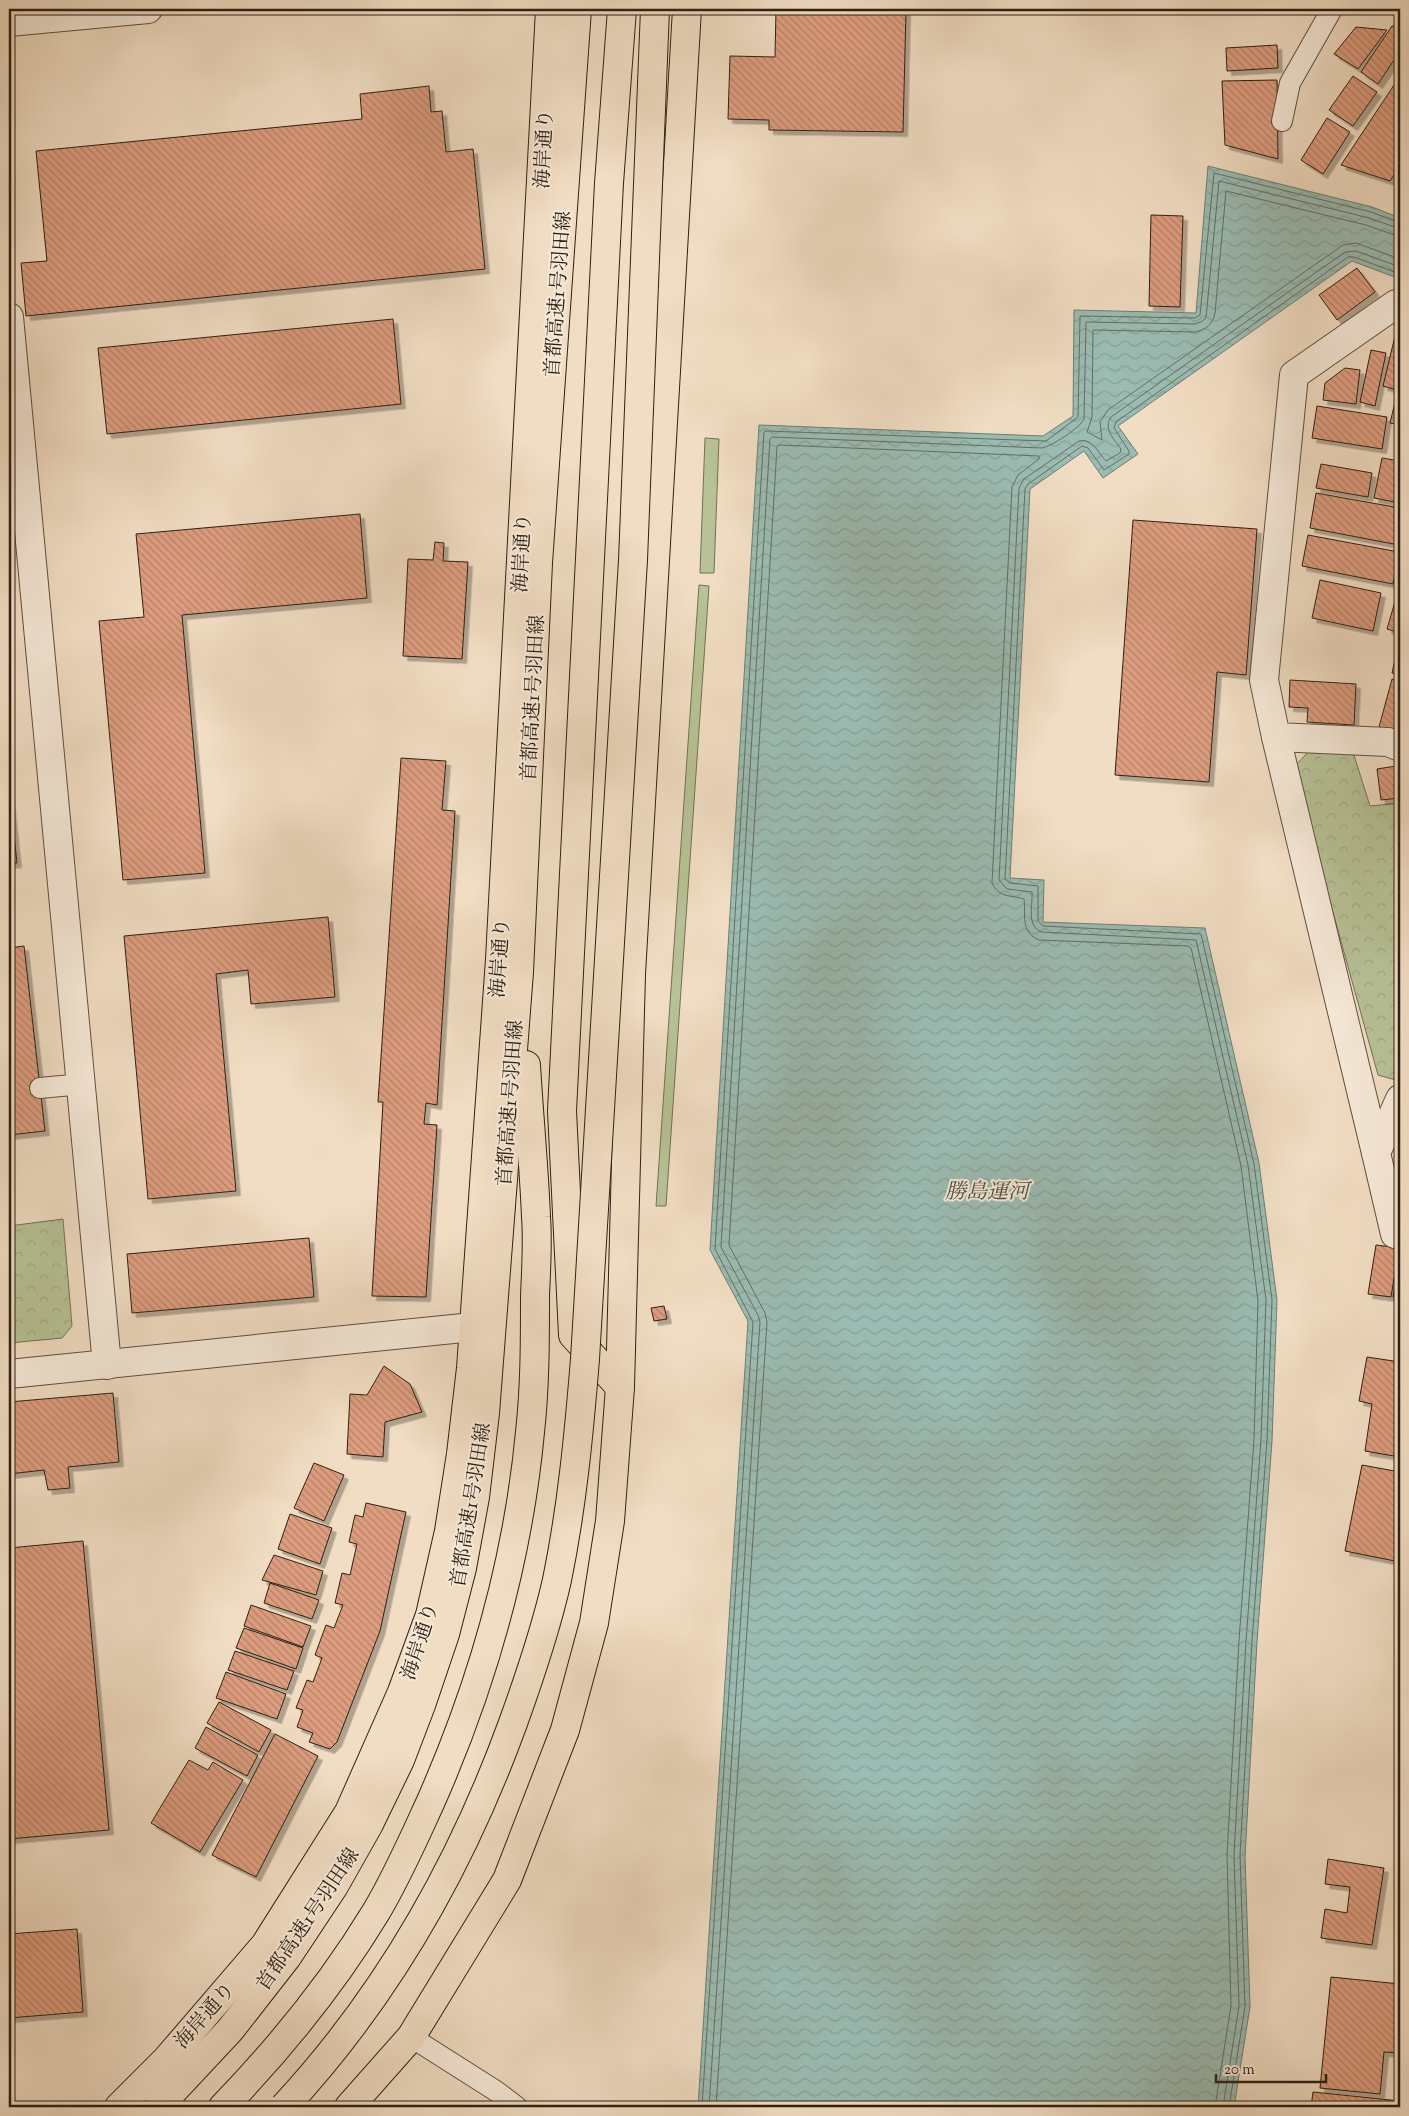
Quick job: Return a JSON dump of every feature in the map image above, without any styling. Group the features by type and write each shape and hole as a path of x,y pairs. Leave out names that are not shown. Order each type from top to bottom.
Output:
{"main road":[{"name":"海岸通り","path":"119,2107 167,2059 265,1945 350,1812 402,1692 430,1615 449,1531 461,1454 473,1326 500,959 550,9"},
{"name":"首都高速1号羽田線","path":"158,2107 230,2030 287,1957 334,1886 400,1760 445,1634 462,1568 476,1497 486,1403 519,972 538,563 577,9"},
{"path":"620,1387 573,1335 562,1111 608,202 622,9"},
{"path":"284,2107 364,2011 416,1933 463,1844 502,1753 533,1670 556,1582 571,1502 585,1359 633,560 655,9"},
{"path":"349,2107 411,2037 507,1880 565,1730 596,1614 610,1522 620,1387 632,974 687,9"},
{"path":"223,2107 264,2064 327,1984 381,1903 412,1845 466,1717 508,1574 523,1492 530,1430 534,1361 536,1220 519,972"}],"street":[{"path":"9,22 148,9"},
{"path":"1400,305 1396,304 1294,375 1264,680 1395,1234 1400,1236"},
{"path":"9,318 107,1365"},
{"path":"1276,737 1388,742 1400,748"},
{"path":"1376,1153 1400,1099"},
{"path":"9,1374 473,1326"}],"lane":[{"path":"1282,121 1290,83 1332,9"},
{"path":"40,1088 82,1084"},
{"path":"411,2037 496,2091 517,2107"}],"green space":[{"path":"705,438 719,439 714,573 700,573"},
{"path":"699,585 709,586 666,1206 656,1206"},
{"path":"1310,750 1353,752 1370,806 1400,803 1399,1081 1378,1075 1293,768"},
{"path":"1400,1141 1400,1197 1395,1155"},
{"path":"63,1219 72,1326 62,1338 9,1343 9,1226"}],"water":[{"name":"勝島運河","path":"1208,166 1372,207 1400,218 1400,279 1352,261 1118,426 1138,454 1103,478 1084,451 1030,489 1010,878 1044,880 1043,922 1205,928 1259,1163 1277,1300 1272,1441 1257,1642 1245,1856 1250,2007 1234,2107 698,2107 748,1321 710,1250 759,425 1043,436 1073,416 1074,310 1196,313"}],"building":[{"path":"776,9 906,11 903,132 769,130 769,120 728,119 730,56 775,57"},
{"path":"1392,26 1400,26 1400,51 1378,84 1361,72"},
{"path":"1356,27 1387,30 1358,69 1334,54"},
{"path":"1277,45 1278,68 1227,71 1226,48"},
{"path":"1353,76 1377,92 1353,126 1329,110"},
{"path":"1400,76 1400,166 1390,181 1341,165"},
{"path":"1277,80 1278,159 1225,145 1222,81"},
{"path":"429,86 431,112 442,111 446,152 473,149 485,269 26,316 21,263 47,261 36,151 362,119 360,94"},
{"path":"1327,118 1350,132 1323,174 1301,160"},
{"path":"1151,215 1183,216 1180,307 1149,306"},
{"path":"1357,268 1375,292 1337,320 1319,295"},
{"path":"393,319 401,404 107,434 98,348"},
{"path":"1395,336 1400,338 1400,391 1383,386"},
{"path":"1371,350 1386,353 1375,406 1360,402"},
{"path":"1345,368 1360,370 1356,404 1323,400 1325,383"},
{"path":"1397,394 1400,395 1400,425 1390,423"},
{"path":"1317,406 1387,417 1382,449 1312,438"},
{"path":"1382,458 1400,461 1400,503 1374,498"},
{"path":"1321,464 1372,473 1368,497 1316,488"},
{"path":"1316,493 1400,508 1399,545 1310,528"},
{"path":"360,514 367,598 182,615 205,873 123,880 99,621 144,617 136,534"},
{"path":"1133,520 1257,529 1246,675 1217,672 1209,782 1115,775"},
{"path":"1308,535 1399,552 1393,584 1302,566"},
{"path":"435,542 444,543 443,561 468,562 462,659 403,656 408,559 433,560"},
{"path":"1320,580 1381,593 1373,631 1312,618"},
{"path":"1396,598 1400,600 1400,633 1387,629"},
{"path":"1398,646 1400,647 1400,675 1392,673"},
{"path":"1392,679 1400,681 1400,733 1379,727"},
{"path":"1290,680 1356,684 1354,725 1307,722 1308,708 1289,707"},
{"path":"401,758 446,761 442,810 455,811 437,1105 426,1103 424,1124 437,1125 426,1297 372,1296 383,1102 378,1102"},
{"path":"1396,766 1400,770 1400,798 1381,800 1377,769"},
{"path":"9,790 17,863 9,864"},
{"path":"328,917 335,997 251,1004 248,970 216,974 236,1191 148,1199 124,936"},
{"path":"24,946 45,1131 9,1135 9,948"},
{"path":"309,1238 314,1297 132,1313 127,1254"},
{"path":"1376,1245 1399,1248 1391,1297 1368,1294"},
{"path":"1400,1254 1400,1299 1393,1297"},
{"path":"664,1306 667,1319 654,1321 651,1308"},
{"path":"1400,1327 1400,1356 1395,1355"},
{"path":"1367,1357 1400,1362 1400,1457 1365,1451 1372,1404 1359,1401"},
{"path":"384,1366 410,1384 422,1412 385,1422 383,1457 347,1454 350,1394 367,1395"},
{"path":"113,1393 119,1462 68,1467 70,1488 48,1490 44,1470 9,1474 9,1402"},
{"path":"314,1463 344,1475 324,1521 294,1508"},
{"path":"1362,1465 1400,1472 1400,1562 1345,1551"},
{"path":"366,1503 406,1512 380,1631 337,1742 330,1749 309,1742 313,1733 297,1727 303,1710 296,1708 307,1680 313,1682 322,1658 315,1655 326,1625 334,1628 343,1605 335,1603 342,1573 350,1575 357,1544 349,1542 355,1515 363,1517"},
{"path":"290,1514 332,1528 320,1564 278,1549"},
{"path":"83,1541 109,1830 9,1839 9,1548"},
{"path":"274,1555 323,1571 316,1595 262,1580"},
{"path":"270,1583 319,1600 312,1619 264,1603"},
{"path":"251,1605 311,1626 303,1647 244,1626"},
{"path":"244,1628 303,1648 296,1669 236,1648"},
{"path":"235,1651 294,1671 287,1690 228,1670"},
{"path":"226,1672 286,1694 277,1719 216,1698"},
{"path":"219,1702 271,1730 259,1752 207,1723"},
{"path":"206,1727 258,1755 247,1776 195,1748"},
{"path":"275,1734 318,1756 256,1877 212,1855"},
{"path":"189,1760 208,1770 213,1762 243,1780 200,1852 151,1823"},
{"path":"1328,1859 1384,1868 1372,1945 1321,1938 1325,1909 1347,1913 1350,1887 1325,1884"},
{"path":"77,1929 83,2012 9,2018 9,1934"},
{"path":"1331,1977 1400,1984 1400,2053 1384,2052 1380,2094 1320,2088"},
{"path":"1313,2092 1400,2101 1400,2107 1311,2107"}]}
